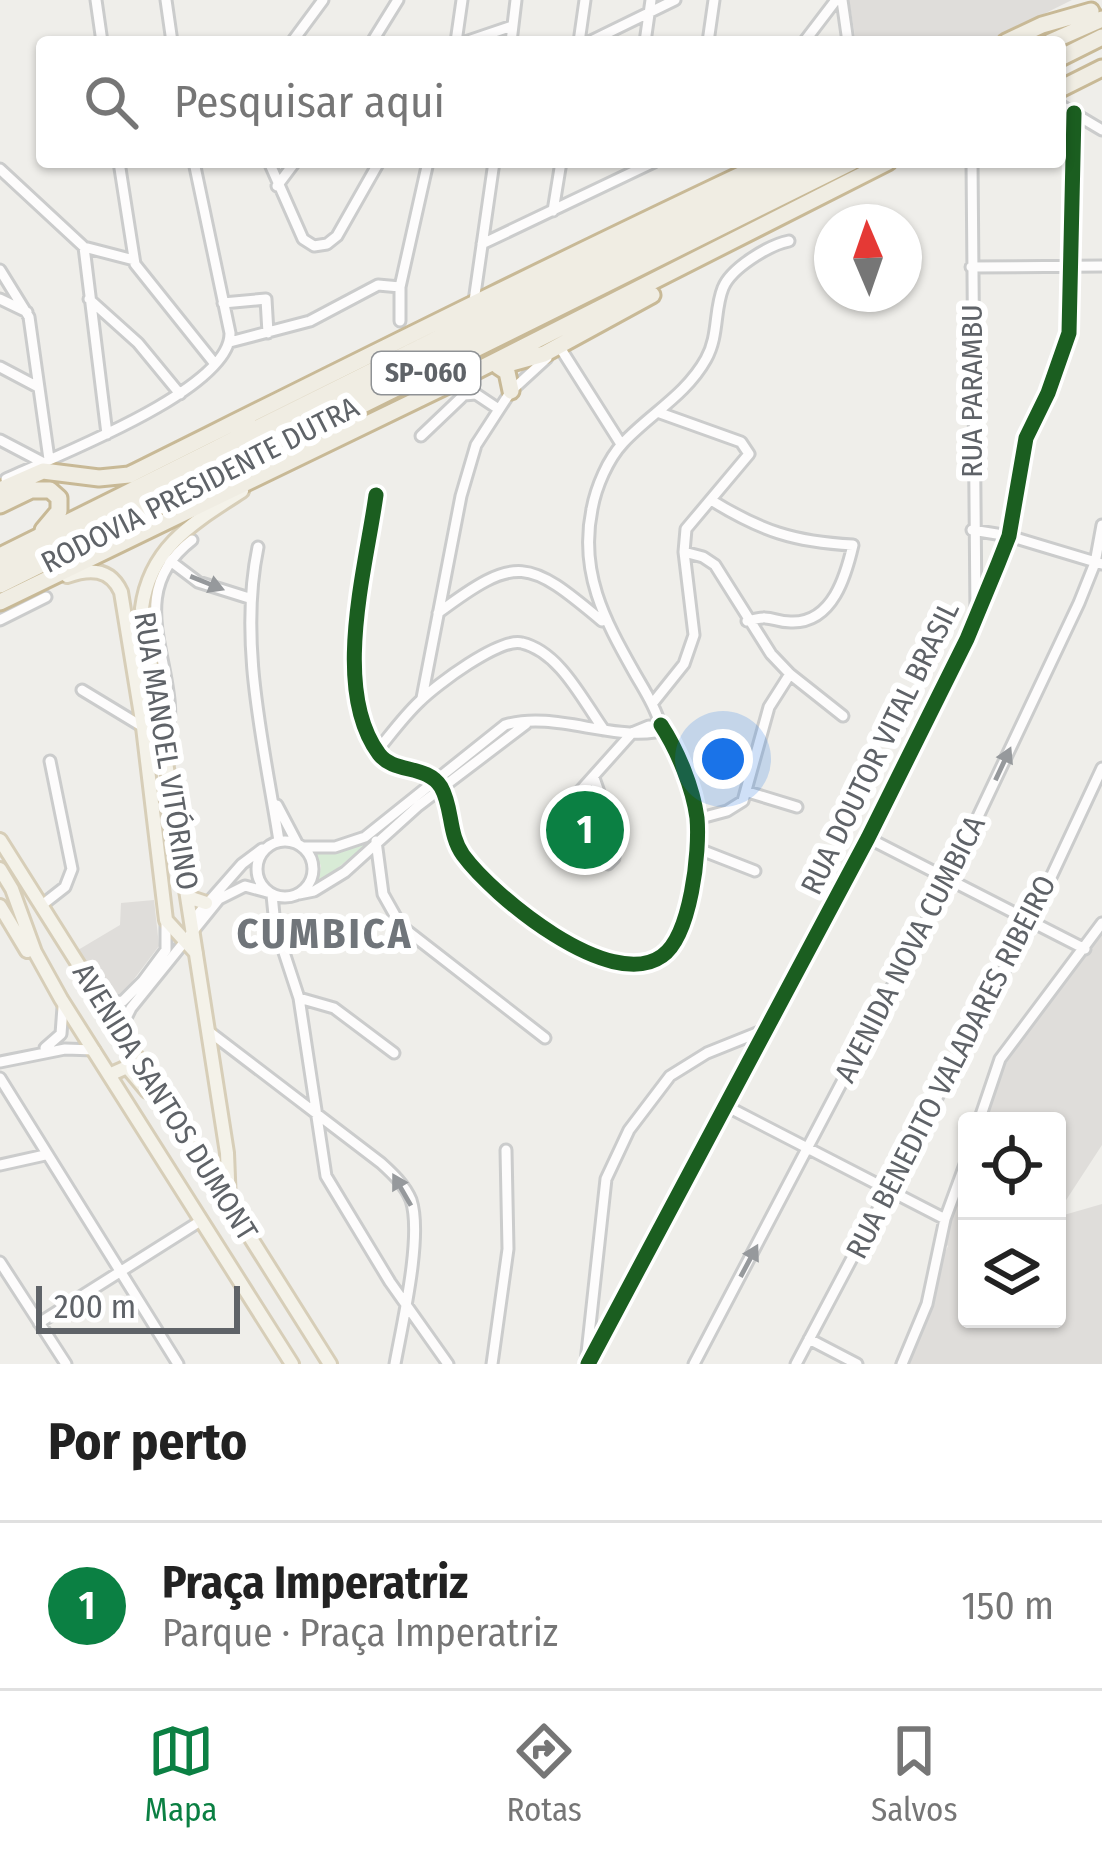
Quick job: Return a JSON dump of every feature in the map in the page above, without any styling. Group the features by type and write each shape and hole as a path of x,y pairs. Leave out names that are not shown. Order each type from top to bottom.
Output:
{"highway":[{"path":"1020,36 1058,20 1099,15"},
{"path":"1045,36 1099,15"},
{"path":"1061,36 1099,15"},
{"path":"1066,40 1099,15"},
{"path":"1066,55 1102,37"},
{"path":"1066,75 1102,58"},
{"path":"1066,86 1102,68"},
{"path":"0,486 43,471 99,478 129,475 474,301 756,168"},
{"name":"SP-060","path":"0,556 780,168"},
{"name":"RODOVIA PRESIDENTE DUTRA","path":"0,572 813,168"},
{"name":"RODOVIA PRESIDENTE DUTRA","path":"5,594 840,168"},
{"name":"RODOVIA PRESIDENTE DUTRA","path":"5,594 458,380 876,168"},
{"path":"458,380 560,347 799,213 806,202"},
{"path":"362,358 488,313"},
{"path":"498,367 508,372 511,392"},
{"path":"0,505 31,490 44,488 56,494 60,504 56,517 28,542"}],"main road":[{"name":"RUA MANOEL VITÓRINO","path":"229,1203 197,954 142,627 144,589 158,556 182,531 278,466"},
{"name":"RUA MANOEL VITÓRINO","path":"5,594 81,571 113,577 124,608 143,727 166,920 190,932"},
{"name":"AVENIDA SANTOS DUMONT","path":"0,840 330,1364"},
{"name":"AVENIDA SANTOS DUMONT","path":"0,869 61,999 292,1364"},
{"path":"188,897 206,903"},
{"path":"0,906 35,964 46,973"},
{"path":"109,1075 131,1069 188,1144"},
{"path":"209,1173 219,1162 224,1142"}],"street":[{"path":"96,0 101,36"},
{"path":"166,0 171,36"},
{"path":"296,36 323,0"},
{"path":"375,36 398,0"},
{"path":"460,36 462,0"},
{"path":"511,36 517,0"},
{"path":"580,36 585,0"},
{"path":"646,36 651,0"},
{"path":"601,36 674,0"},
{"path":"709,36 714,0"},
{"path":"809,36 839,0"},
{"path":"839,0 847,36"},
{"path":"480,36 512,26"},
{"path":"1066,108 1102,130"},
{"name":"RUA DOUTOR VITAL BRASIL","path":"587,1364 868,838 976,620 1009,536 1026,438 1070,333 1074,113"},
{"path":"120,168 134,260 215,364"},
{"path":"195,168 230,342"},
{"path":"271,168 303,238 321,246 337,236 376,168"},
{"path":"278,186 291,168"},
{"path":"400,321 400,287 427,168"},
{"path":"474,301 493,168"},
{"path":"553,211 560,168"},
{"path":"627,176 628,168"},
{"path":"482,244 642,168"},
{"name":"RUA PARAMBU","path":"972,168 976,620"},
{"path":"0,169 84,248 134,260"},
{"path":"376,495 353,644 364,718 377,751 386,760 421,773 436,787 457,845 472,867 558,938 609,962 642,964 663,956 671,948 688,903 697,819 672,744 655,726 653,706 608,626 591,583 587,537 592,507 621,444 660,413 706,360 728,280 765,251 789,241"},
{"path":"84,248 107,434"},
{"path":"971,267 1102,266"},
{"path":"0,270 27,313 46,460"},
{"path":"0,486 180,394 215,364 230,342 338,309 380,284 400,287"},
{"path":"0,298 27,313"},
{"path":"89,299 138,343 180,394"},
{"path":"223,303 266,299 268,333"},
{"path":"422,698 467,470 497,408 560,347 621,444"},
{"path":"0,368 38,387"},
{"path":"421,436 464,395 476,394 497,408"},
{"path":"653,706 684,664 691,646 694,619 684,552 690,521 748,459 748,449 727,436 660,413"},
{"path":"0,440 46,460"},
{"path":"711,500 783,537 853,545 839,591 812,617 791,622 768,615 747,621"},
{"name":"AVENIDA NOVA CUMBICA","path":"694,1364 948,880 1099,563 1102,527"},
{"path":"973,530 1099,563"},
{"path":"164,749 170,716 155,613 159,578 169,560 192,540"},
{"path":"258,547 249,598 252,666 279,841"},
{"path":"684,552 718,568 747,621 790,674 843,716"},
{"path":"169,560 198,582 249,598"},
{"path":"439,613 473,586 506,570 524,570 563,591 608,626"},
{"path":"444,580 452,587 473,586"},
{"path":"563,591 580,590 591,583"},
{"path":"0,620 46,597"},
{"path":"584,606 598,602"},
{"path":"377,751 422,698 496,646 513,641 549,658 604,730"},
{"path":"697,819 728,811 743,801 769,707 790,674"},
{"path":"82,690 143,727"},
{"path":"588,728 592,713"},
{"path":"127,1043 127,1014 190,932 229,892 245,886 294,896 327,885 499,728 531,722 632,733 655,726"},
{"path":"594,778 612,829 610,862 602,862 562,831 556,815 632,733"},
{"path":"42,905 64,887 72,868 50,761"},
{"name":"RUA BENEDITO VALADARES RIBEIRO","path":"796,1364 1030,922 1102,768"},
{"path":"190,932 206,903 249,856 279,841 335,848 365,837 436,787"},
{"path":"748,792 797,807"},
{"path":"273,913 309,884 313,866 275,801"},
{"path":"868,838 1085,949"},
{"path":"376,842 383,894 401,926 545,1038"},
{"path":"267,846 256,867 260,884 270,893 299,998 326,1176 390,1282 448,1364"},
{"path":"696,848 755,871"},
{"path":"357,860 378,865"},
{"name":"RUA MANOEL VITÓRINO","path":"96,994 113,1002 128,998 166,950 166,920"},
{"path":"983,1112 1000,1059 1102,923"},
{"path":"299,998 334,1008 394,1053"},
{"path":"0,1062 50,1046 65,1020 61,999"},
{"path":"206,1029 381,1162 405,1189 413,1216 395,1364"},
{"path":"587,1364 606,1179 615,1154 676,1070 767,1030"},
{"path":"209,1049 228,1046"},
{"path":"29,1054 95,1050"},
{"path":"291,1095 305,1087 310,1076"},
{"path":"0,1078 178,1364"},
{"path":"726,1106 945,1219"},
{"path":"492,1364 508,1249 506,1150"},
{"path":"0,1166 45,1154"},
{"path":"902,1364 927,1304 945,1219 958,1184"},
{"path":"39,1323 202,1220"},
{"path":"0,1262 65,1364"},
{"path":"390,1282 409,1274"},
{"path":"809,1339 856,1364"}],"shaded area":[{"path":"849,0 1072,0 999,36 855,36"},
{"path":"154,900 159,946 122,995 108,993 78,950 120,925 121,903"},
{"path":"1102,920 1102,1145 1066,1200 1066,1112 986,1112 1000,1070"},
{"path":"958,1196 958,1328 1066,1328 1066,1214 1102,1204 1102,1364 894,1364 948,1246 942,1241"}],"green space":[{"path":"430,787 432,791 318,884 321,866 315,851 367,838"},
{"path":"586,793 606,839 602,859 558,821"}],"cycle path":[{"path":"588,1364 868,838 967,639 1009,536 1026,438 1069,333 1074,113"},
{"path":"376,495 354,663 365,727 385,760 428,775 441,787 458,847 499,893 554,935 613,962 640,964 662,956 672,946 687,912 697,818 684,770 661,725"}],"place":[{"name":"Praça Imperatriz","path":"585,830"}],"district":[{"name":"CUMBICA","path":"325,934"}]}
